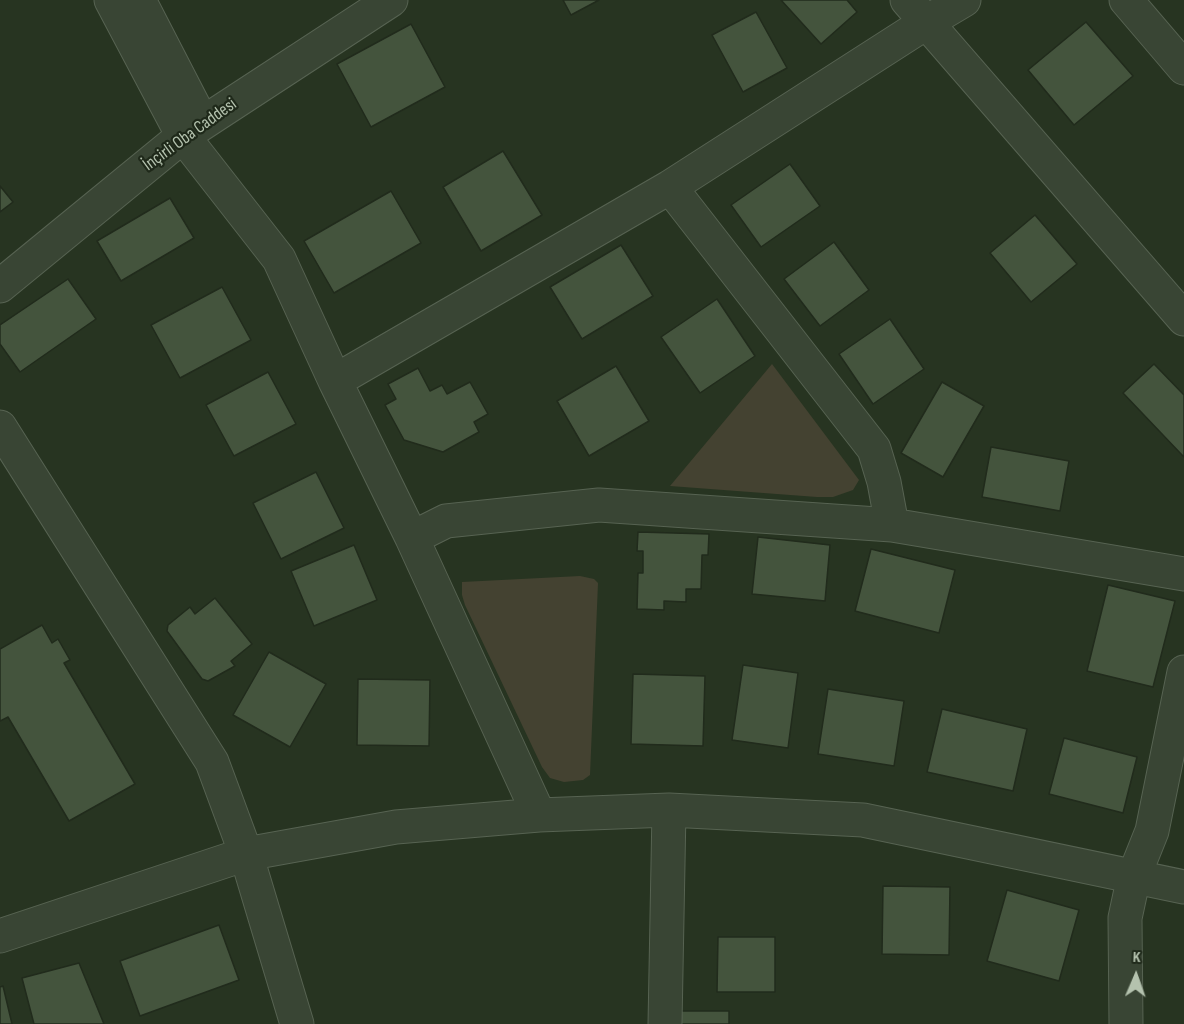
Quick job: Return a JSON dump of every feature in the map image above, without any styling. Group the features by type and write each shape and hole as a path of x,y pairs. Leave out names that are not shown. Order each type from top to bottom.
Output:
{"street":[{"path":"111,0 192,129 279,259 335,381 412,538 539,815"},
{"path":"139,0 192,129"},
{"name":"İnçirli Oba Caddesi","path":"0,286 192,129 391,0"},
{"path":"335,381 670,187 917,11 964,0"},
{"path":"1126,0 1184,68"},
{"path":"917,11 1184,319"},
{"path":"670,187 874,449 884,482 892,525"},
{"path":"0,427 212,762 246,854 297,1024"},
{"path":"412,538 446,521 599,505 892,525 1184,573"},
{"path":"1126,1024 1125,918 1134,876 1152,831 1184,672"},
{"path":"0,936 246,854 396,827 539,815 669,810 863,820 1184,887"},
{"path":"665,1024 669,810"}],"shaded area":[{"path":"772,364 859,480 853,490 833,497 817,497 670,486"},
{"path":"580,576 594,579 598,583 590,775 583,780 564,782 550,778 542,767 465,605 462,582"}],"building":[{"path":"563,0 599,0 571,15"},
{"path":"781,0 847,0 857,12 821,44"},
{"path":"756,12 787,68 743,92 712,35"},
{"path":"1086,22 1133,76 1074,125 1028,70"},
{"path":"411,24 445,87 371,127 337,64"},
{"path":"503,151 542,215 481,251 443,187"},
{"path":"790,164 820,206 761,247 731,205"},
{"path":"0,186 13,202 0,212"},
{"path":"391,191 421,243 334,293 304,241"},
{"path":"170,198 194,238 121,281 97,241"},
{"path":"1035,215 1077,264 1031,302 990,253"},
{"path":"834,242 869,290 820,326 784,279"},
{"path":"621,245 653,296 582,339 550,287"},
{"path":"68,279 96,319 20,372 0,344 0,325"},
{"path":"222,287 251,340 180,378 151,325"},
{"path":"717,299 755,356 700,393 661,337"},
{"path":"890,319 924,369 873,404 839,354"},
{"path":"1154,364 1184,395 1184,457 1123,393"},
{"path":"616,366 649,421 589,456 557,401"},
{"path":"418,368 430,391 442,385 447,394 470,382 488,414 474,422 479,432 443,452 404,440 385,405 396,399 388,384"},
{"path":"268,372 296,424 234,456 206,405"},
{"path":"942,382 984,406 943,477 901,453"},
{"path":"991,447 1069,461 1060,511 982,497"},
{"path":"316,472 344,528 281,559 253,503"},
{"path":"638,532 709,534 708,555 702,555 701,589 686,589 686,602 664,601 664,610 637,609 638,573 643,573 643,551 637,551"},
{"path":"758,537 830,545 825,601 752,594"},
{"path":"354,545 377,600 314,626 291,571"},
{"path":"871,549 955,570 939,633 855,611"},
{"path":"1108,585 1175,601 1153,687 1087,671"},
{"path":"215,598 252,644 231,661 235,666 208,681 202,679 167,631 168,625 190,607 195,614"},
{"path":"42,625 52,643 58,639 70,660 64,663 135,784 69,821 8,717 0,721 0,649"},
{"path":"269,652 326,684 290,747 233,715"},
{"path":"743,665 798,673 788,748 732,740"},
{"path":"633,674 705,676 703,746 631,744"},
{"path":"358,679 430,680 429,746 357,745"},
{"path":"828,689 904,701 894,766 818,754"},
{"path":"942,709 1027,729 1013,791 927,772"},
{"path":"1064,738 1137,757 1123,813 1049,794"},
{"path":"883,886 950,887 949,955 882,954"},
{"path":"1007,890 1079,910 1059,981 987,961"},
{"path":"219,925 239,980 140,1016 120,961"},
{"path":"718,937 775,937 775,992 717,992"},
{"path":"79,963 104,1024 34,1024 22,978"},
{"path":"3,986 12,1024 0,1024 0,987"},
{"path":"678,1011 729,1011 729,1024 678,1024"}]}
